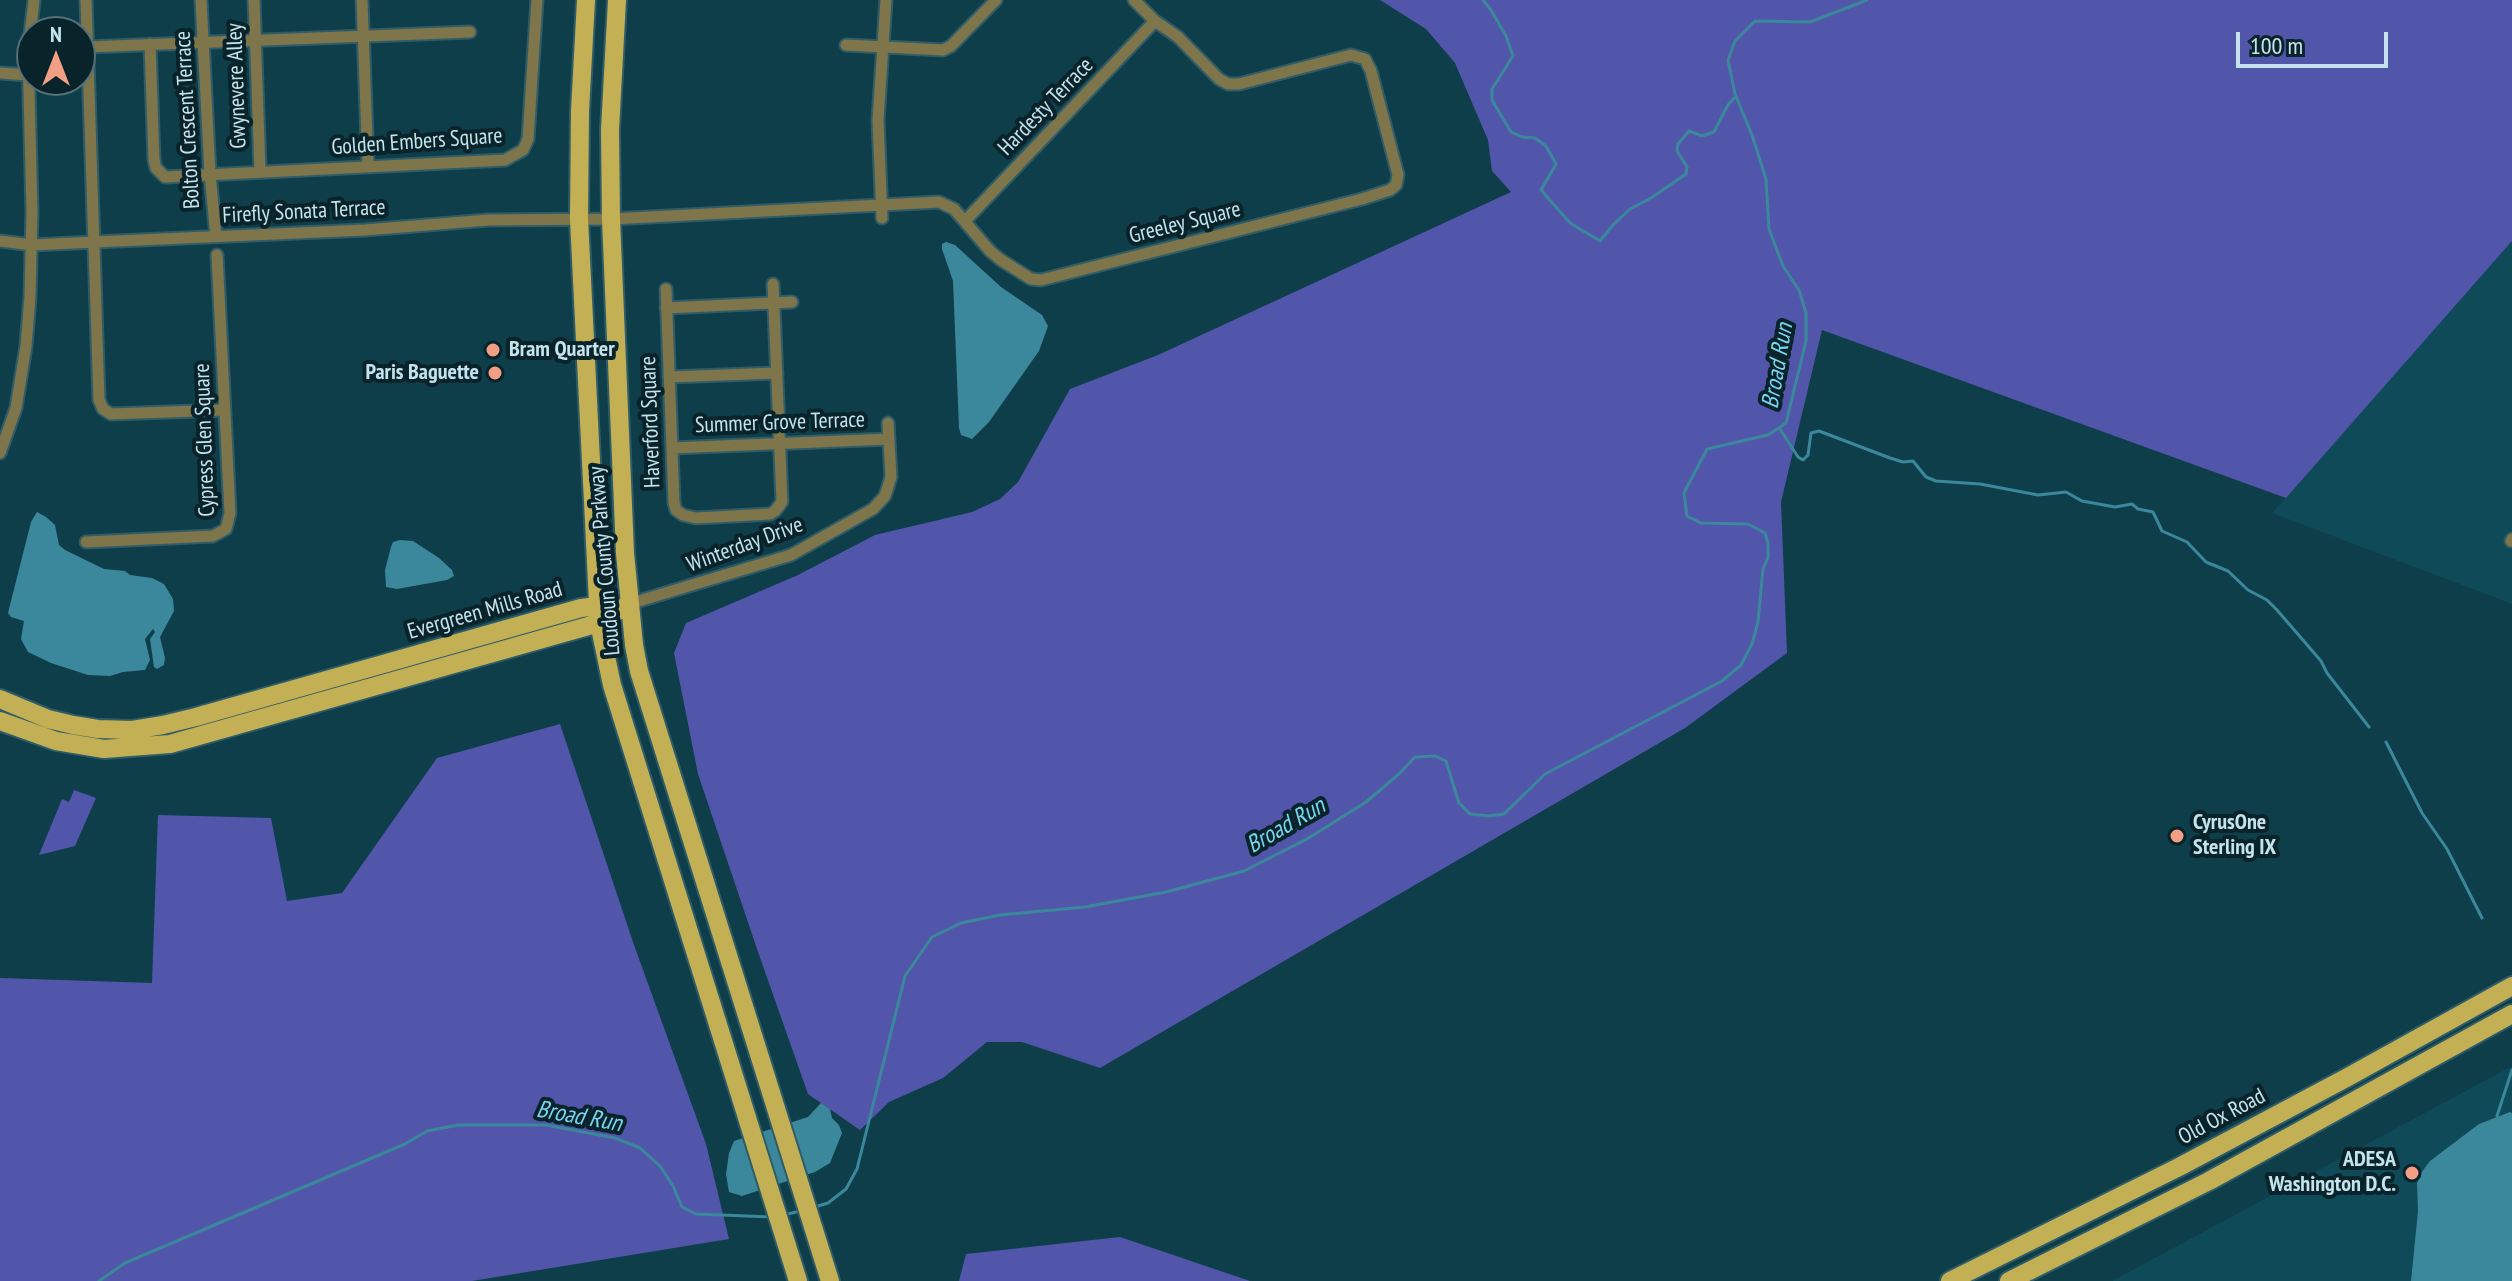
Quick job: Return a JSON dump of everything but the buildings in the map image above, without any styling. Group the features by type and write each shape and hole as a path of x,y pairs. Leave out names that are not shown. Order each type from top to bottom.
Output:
{"main road":[{"name":"Loudoun County Parkway","path":"586,0 580,111 579,219 598,614 612,685 798,1281"},
{"name":"Loudoun County Parkway","path":"617,0 610,130 611,219 625,553 639,671 830,1281"},
{"name":"Evergreen Mills Road","path":"0,721 56,741 91,747 170,744 629,604"},
{"name":"Evergreen Mills Road","path":"0,699 48,719 85,727 132,730 163,725 598,614"},
{"name":"Old Ox Road","path":"1950,1281 2179,1167 2512,986"},
{"path":"2009,1281 2209,1181 2512,1014"}],"street":[{"name":"Bolton Crescent Terrace","path":"201,0 216,237"},
{"name":"Gwynevere Alley","path":"254,0 260,171"},
{"path":"362,0 368,166"},
{"name":"Golden Embers Square","path":"150,44 156,168 165,177 505,160 523,150 528,139 537,0"},
{"path":"882,218 878,120 886,0"},
{"path":"846,45 943,50 951,46 996,0"},
{"name":"Greeley Square","path":"611,219 939,202 948,204 1001,260 1031,279 1041,280 1362,199 1396,185 1398,175 1371,71 1365,59 1351,55 1239,84 1228,84 1134,0"},
{"name":"Hardesty Terrace","path":"965,221 1155,21"},
{"path":"96,47 470,32"},
{"path":"0,453 16,408 26,346 32,245 28,96"},
{"path":"89,96 99,400 103,409 111,414 123,415 225,410"},
{"name":"Firefly Sonata Terrace","path":"0,241 32,245 365,230 488,220 611,219"},
{"name":"Cypress Glen Square","path":"86,542 213,536 226,529 230,513 217,255"},
{"name":"Haverford Square","path":"666,289 674,503 676,510 690,517 727,517 770,514 779,507 782,497 773,284"},
{"path":"666,308 792,302"},
{"path":"669,377 777,373"},
{"name":"Winterday Drive","path":"629,604 791,555 873,509 885,496 891,477 888,423"},
{"name":"Summer Grove Terrace","path":"672,448 889,439"}],"shaded area":[{"path":"1380,0 2512,0 2512,241 2286,498 1822,330 1781,502 1787,653 1685,728 1100,1068 1022,1042 987,1042 943,1078 889,1102 860,1130 808,1094 757,949 698,774 674,653 686,623 798,575 875,535 972,512 1000,499 1018,482 1070,389 1158,355 1511,192 1492,171 1488,140 1455,63 1426,29"},
{"path":"2512,241 2512,604 2272,513"},
{"path":"942,244 955,245 1001,287 1042,315 1048,326 1039,351 989,422 972,439 961,435 959,428 953,281 942,249"},
{"path":"37,512 55,525 59,545 65,550 104,569 125,571 164,584 173,599 174,611 160,637 164,665 157,669 154,667 150,639 155,632 153,629 145,639 150,660 145,670 110,676 88,675 28,652 21,639 24,621 8,613 31,522"},
{"path":"413,541 439,558 454,576 397,589 386,587 385,570 391,547 393,542"},
{"path":"560,724 634,945 706,1144 729,1239 472,1281 0,1281 0,978 152,983 158,815 271,818 287,901 342,893 437,758"},
{"path":"74,790 96,798 75,846 39,855 62,799 69,802"},
{"name":"ADESA Washington D.C.","path":"2512,1066 2512,1281 2112,1281"},
{"path":"821,1103 830,1109 842,1133 830,1163 815,1172 742,1196 729,1192 726,1174 734,1141 808,1117"},
{"path":"2510,1112 2512,1281 2411,1281 2418,1211 2417,1183 2421,1173 2430,1161 2479,1124"},
{"path":"1120,1237 1250,1281 959,1281 966,1254"}],"waterway":[{"path":"1483,0 1506,36 1513,56 1492,89 1492,100 1511,132 1535,138 1546,146 1556,164 1541,190 1570,223 1600,241 1630,209 1686,174 1687,167 1677,151 1678,144 1689,131 1702,136 1714,132 1736,96"},
{"name":"Broad Run","path":"815,1207 828,1203 846,1189 857,1169 905,976 932,937 961,923 1000,915 1085,907 1166,892 1244,871 1307,839 1366,802 1415,757 1435,756 1446,761 1459,803 1470,814 1504,814 1545,774 1722,681 1741,665 1752,644 1758,622 1763,569 1768,558 1765,533 1748,524 1701,523 1687,516 1684,493 1707,449 1768,435 1786,423 1806,341 1806,313 1799,290 1783,266 1769,229 1766,179 1735,94 1728,60 1735,41 1755,21 1810,22 1867,0"},
{"path":"1780,429 1803,460 1808,455 1811,433 1819,431 1890,458 1913,461 1926,477 1936,481 1980,484 2038,495 2066,492 2082,501 2115,507 2132,504 2138,509 2153,512 2162,531 2187,542 2206,562 2228,571 2248,590 2267,600 2321,661 2369,727"},
{"path":"2386,742 2482,918"},
{"path":"2497,1116 2512,1070"},
{"name":"Broad Run","path":"99,1281 125,1263 405,1144 427,1131 458,1125 546,1125 615,1138 640,1148 660,1166 682,1207 696,1214 772,1217"},
{"name":"Broad Run","path":"784,1215 800,1211"}],"place":[{"name":"Bram Quarter","path":"493,350"},
{"name":"Paris Baguette","path":"495,373"},
{"name":"CyrusOne Sterling IX","path":"2177,836"},
{"name":"ADESA Washington D.C.","path":"2412,1173"}]}
